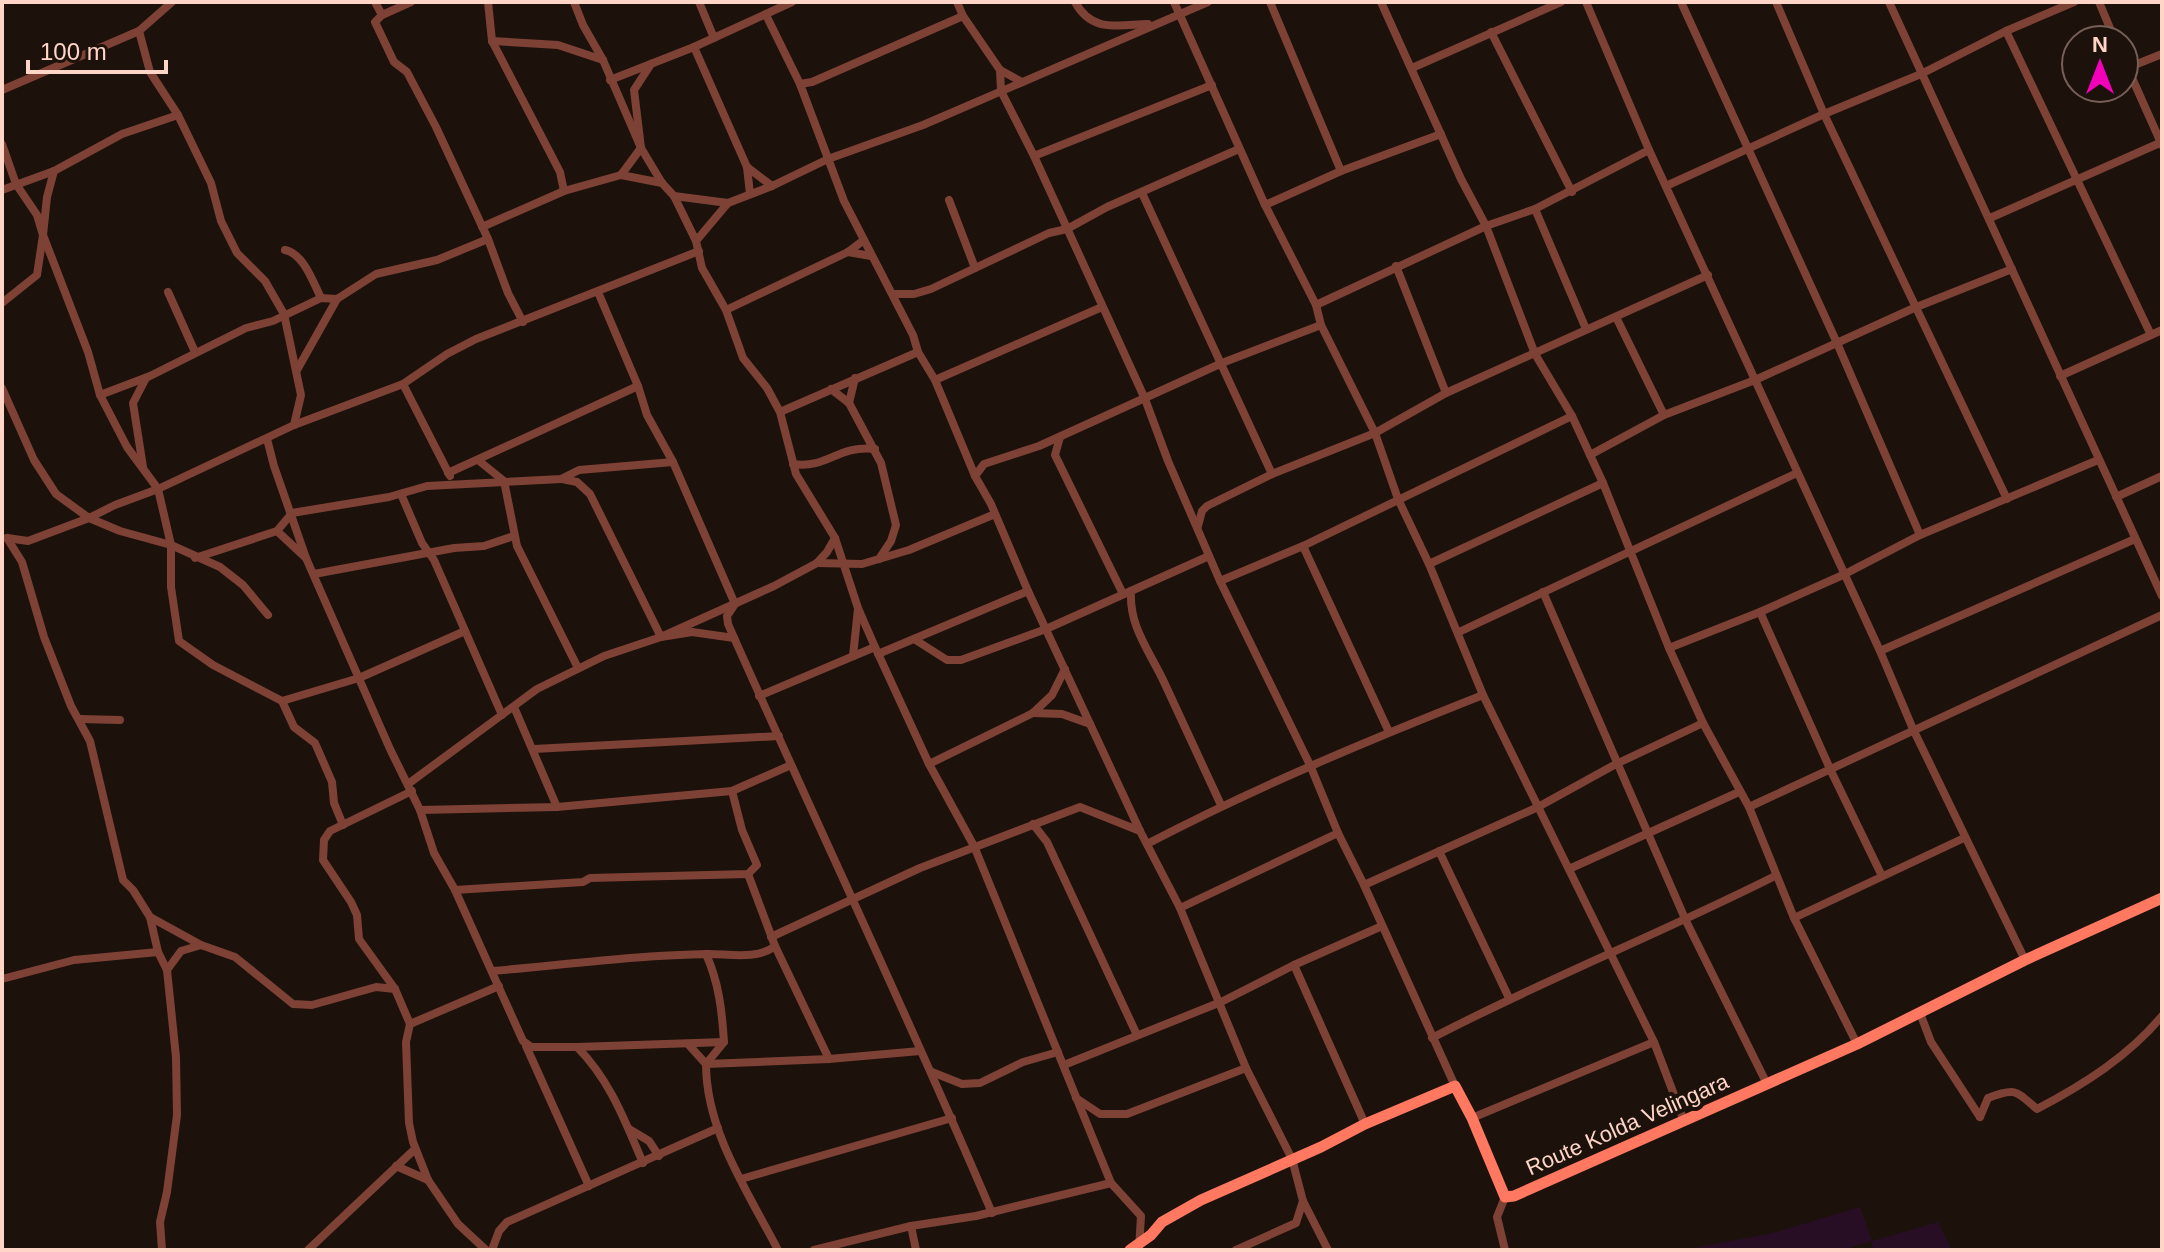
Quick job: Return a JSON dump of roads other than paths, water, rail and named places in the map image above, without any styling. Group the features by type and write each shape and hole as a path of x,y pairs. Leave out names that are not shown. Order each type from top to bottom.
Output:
{"main road":[{"name":"Route Kolda Velingara","path":"1455,1086 1505,1197 1514,1196 1857,1044 2025,960 2162,898"},
{"path":"1136,1249 1162,1222 1184,1209 1365,1124 1455,1086"}],"street":[{"path":"2,90 139,31 172,2"},
{"path":"375,2 382,15"},
{"path":"411,2 382,15 375,22 394,62 407,72 488,239 496,267 523,322"},
{"path":"488,2 492,41 560,172 564,191"},
{"path":"574,2 641,148 662,183 674,196 697,246 702,268 726,310 743,358 767,388 780,412 793,464 835,538 858,608 929,764 974,846 1111,1183 1141,1216 1136,1249"},
{"path":"699,2 714,38"},
{"path":"610,80 694,47 792,2"},
{"path":"957,2 963,16 1000,70 1022,82"},
{"path":"1075,2 1081,13 1099,25 1155,23"},
{"path":"1174,2 1265,205 1316,305 1321,325 1375,433 1398,499 1459,632 1483,695 1654,1042 1684,1121"},
{"path":"674,196 728,203 828,159 923,125 1208,2"},
{"path":"1270,2 1341,171"},
{"path":"1382,2 1486,226 1535,354 1572,416 1603,483 1669,648 1703,723 1749,807 1794,918 1857,1044"},
{"path":"1412,68 1561,2"},
{"path":"1586,2 1649,150 1913,729 2025,960"},
{"path":"1681,2 1837,343 1920,535"},
{"path":"1776,2 1914,308 2007,499"},
{"path":"1889,2 2162,596"},
{"path":"1666,186 1921,74 2006,31 2074,2"},
{"path":"2099,2 2108,24"},
{"path":"766,15 800,84 844,201 893,294 918,352 935,380 1028,591 1140,831 1180,908 1246,1068 1292,1159 1303,1201 1328,1250"},
{"path":"800,84 812,82 963,16"},
{"path":"139,31 150,72 178,115 211,183 221,221 237,253 265,281 284,314 301,395 294,425"},
{"path":"2006,31 2151,335"},
{"path":"1491,32 1572,192"},
{"path":"492,41 558,45 603,60"},
{"path":"694,47 747,167 750,194"},
{"path":"2140,60 2162,54"},
{"path":"621,175 641,148 634,90 651,64"},
{"path":"1000,70 1001,91 1145,399 1220,581 1310,765 1338,833 1455,1086"},
{"path":"1034,156 1212,85"},
{"path":"1990,218 2162,143 2140,95"},
{"path":"2,190 54,171 122,134 178,115"},
{"path":"1265,205 1341,171 1441,134"},
{"path":"2,144 16,184 37,215 88,352 100,395 127,447 158,489 171,545 171,587 179,641 213,665 282,701 294,727 315,743 332,782 334,803 343,825"},
{"path":"893,294 914,294 931,289 1239,149"},
{"path":"1316,305 1486,226 1572,192 1649,150"},
{"path":"747,167 772,186"},
{"path":"2,303 37,275 47,197 54,171"},
{"path":"482,227 564,191 621,175 662,183"},
{"path":"1142,193 1272,474"},
{"path":"949,200 975,268"},
{"path":"5,538 28,541 89,518 294,425 403,384 476,339 598,292 697,246 728,203"},
{"path":"1535,209 1586,329"},
{"path":"297,370 337,299 376,274 437,260 488,239"},
{"path":"726,310 848,252 864,240"},
{"path":"285,250 292,252 301,262 321,298"},
{"path":"848,252 871,256"},
{"path":"1396,266 1446,393"},
{"path":"1590,455 1664,415 1755,380 1914,308 2012,269"},
{"path":"1198,527 1202,511 1207,506 1272,474 1375,433 1446,393 1708,275"},
{"path":"168,292 195,352"},
{"path":"598,292 647,415 673,462 735,604"},
{"path":"100,395 146,378 246,328 273,321 321,298 337,299"},
{"path":"935,380 1102,307"},
{"path":"1616,317 1664,415"},
{"path":"975,476 984,464 1039,446 1222,363 1321,325"},
{"path":"2060,376 2162,330"},
{"path":"780,412 918,352"},
{"path":"143,468 133,403 146,378"},
{"path":"849,403 855,378"},
{"path":"403,384 454,484"},
{"path":"448,473 638,386"},
{"path":"831,389 849,403 875,449 896,525 891,541 879,559"},
{"path":"2,391 34,460 56,494 89,518 120,531 171,545 232,574 268,615"},
{"path":"1220,581 1303,546 1572,416"},
{"path":"858,448 866,437"},
{"path":"1055,455 1060,437"},
{"path":"267,439 306,558 420,810 434,853 455,890 589,1186"},
{"path":"1039,446 1055,455 1221,805"},
{"path":"793,464 817,465 843,451 875,449"},
{"path":"478,460 504,481 514,536 578,668"},
{"path":"1669,648 1760,612 1843,575 1920,535 2098,460"},
{"path":"561,479 579,470 673,462"},
{"path":"577,482 579,470"},
{"path":"1459,632 1797,473"},
{"path":"2116,497 2162,476"},
{"path":"195,558 277,531 292,513 401,494 427,486 561,479 577,482 590,494 661,637"},
{"path":"1429,564 1603,483"},
{"path":"401,494 502,715"},
{"path":"817,563 854,566 909,550 995,514"},
{"path":"277,531 306,558"},
{"path":"314,574 454,548 484,546 514,536"},
{"path":"5,538 22,562 44,637 71,706 90,741 123,880 150,917 158,952 167,970 176,1057 177,1115 160,1222 162,1250"},
{"path":"486,1250 458,1224 428,1180 415,1149 408,1110 406,1042 410,1024 395,989 359,939 357,915 323,860 324,840 330,831 410,787 537,689 604,656 661,637 735,604 817,563 835,538"},
{"path":"1880,651 2135,539"},
{"path":"1303,546 1389,732"},
{"path":"914,639 953,661 1046,629 1209,556"},
{"path":"759,696 853,656 914,639 1028,591"},
{"path":"1543,592 1686,921 1767,1084"},
{"path":"1123,594 1130,611"},
{"path":"735,604 727,616 734,638 850,899 932,1072 992,1213"},
{"path":"853,656 858,608"},
{"path":"1760,612 1882,876"},
{"path":"1749,807 2162,615"},
{"path":"282,701 359,678 465,631"},
{"path":"661,637 692,632 734,638"},
{"path":"929,764 1033,713 1052,695 1065,669"},
{"path":"1147,844 1221,805 1310,765 1483,695"},
{"path":"514,707 557,807"},
{"path":"1033,713 1062,714 1090,724"},
{"path":"80,719 120,720"},
{"path":"90,741 94,721"},
{"path":"1364,885 1538,807 1616,764 1703,723"},
{"path":"534,749 779,736"},
{"path":"420,810 557,807 732,791 791,765"},
{"path":"455,890 583,882 590,878 748,874 757,865 742,830 732,791"},
{"path":"1569,869 1739,792"},
{"path":"492,971 768,952 773,941 850,899 974,846 1080,807 1140,831"},
{"path":"1047,842 1049,820"},
{"path":"1033,824 1047,842 1137,1035"},
{"path":"1180,908 1338,833"},
{"path":"1794,918 1964,838"},
{"path":"1439,851 1509,998"},
{"path":"748,874 773,941 829,1059"},
{"path":"1432,1038 1509,998 1686,921 1775,876"},
{"path":"150,917 201,945 235,957 293,1004 312,1005 376,987 395,989"},
{"path":"1064,1065 1221,1002 1382,926"},
{"path":"167,970 181,951 201,945"},
{"path":"2,979 74,960 158,952"},
{"path":"706,954 714,971 721,1002 724,1042 706,1064"},
{"path":"714,971 721,954"},
{"path":"1294,965 1365,1124"},
{"path":"410,1024 499,986"},
{"path":"1920,1013 1931,1042 1980,1117 1988,1098 2005,1091 2016,1091 2037,1109 2050,1102 2105,1070 2162,1016"},
{"path":"526,1046 724,1042"},
{"path":"1472,1118 1654,1042"},
{"path":"688,1044 706,1064 707,1096 718,1128 778,1250"},
{"path":"577,1047 605,1080 643,1163"},
{"path":"706,1064 829,1059 920,1051"},
{"path":"932,1072 962,1084 980,1083 1023,1062 1058,1052"},
{"path":"1075,1098 1100,1114 1127,1114 1246,1068"},
{"path":"741,1179 952,1118"},
{"path":"492,1250 499,1231 507,1222 718,1128"},
{"path":"628,1129 649,1141 659,1156"},
{"path":"308,1250 415,1149"},
{"path":"396,1166 428,1180"},
{"path":"814,1250 911,1226 992,1213 1111,1183"},
{"path":"1505,1197 1497,1217 1505,1250"},
{"path":"1236,1250 1296,1223 1303,1201"},
{"path":"911,1226 916,1250"}]}
